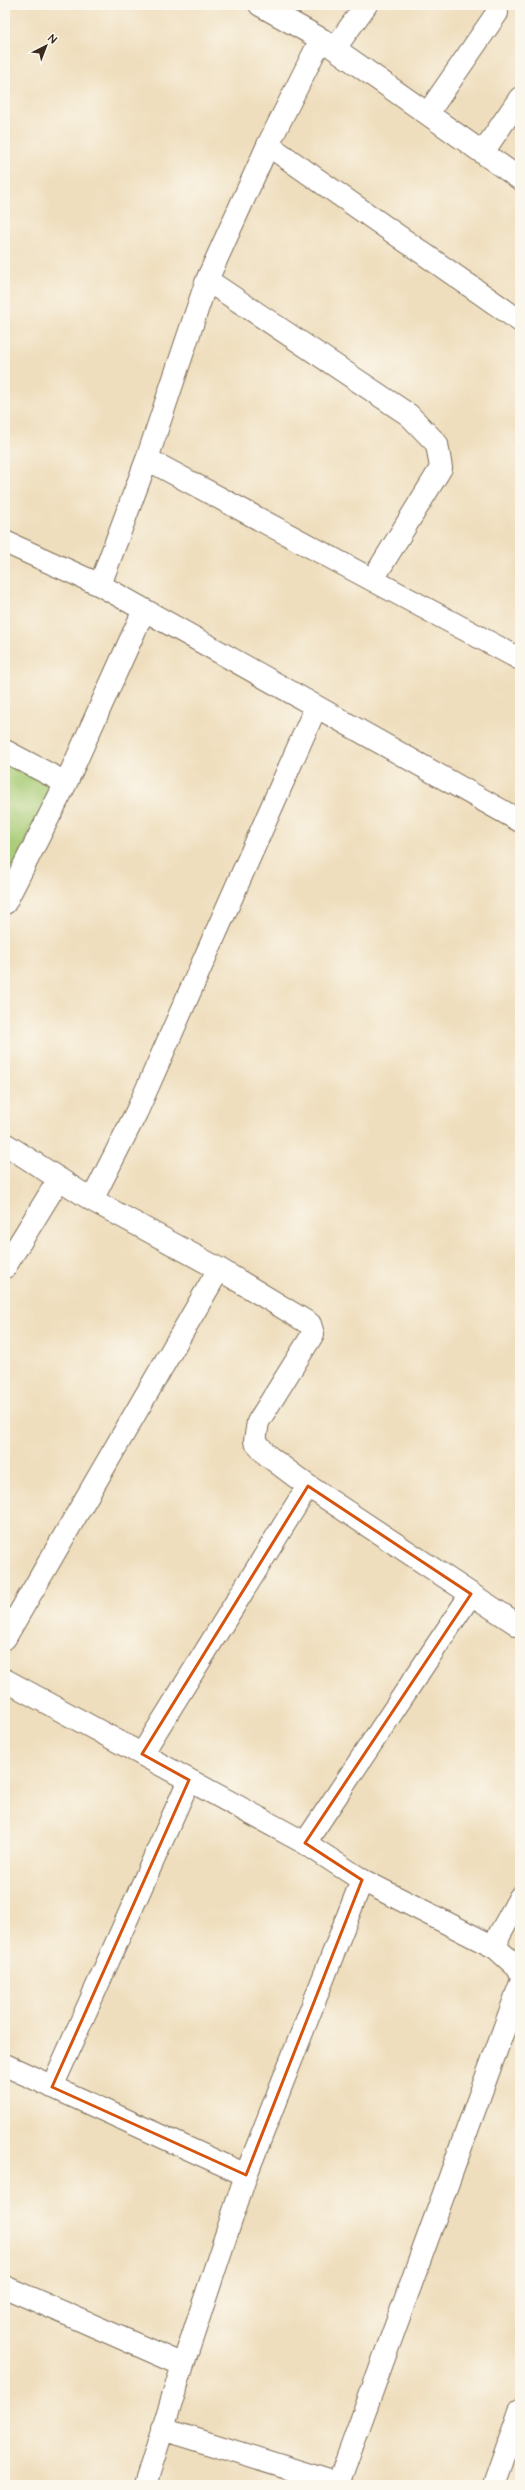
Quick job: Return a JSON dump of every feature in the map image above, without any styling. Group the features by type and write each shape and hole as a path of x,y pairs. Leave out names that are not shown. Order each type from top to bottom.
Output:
{"street":[{"path":"260,5 328,44 520,178"},
{"path":"100,585 147,459 206,280 268,145 328,44 366,5"},
{"path":"428,113 497,13"},
{"path":"483,152 520,98"},
{"path":"268,145 520,321"},
{"path":"206,280 409,415 437,444 441,468 373,579"},
{"path":"147,459 520,659"},
{"path":"5,542 100,585 520,821"},
{"path":"5,902 66,783 144,610"},
{"path":"92,1200 138,1111 316,707"},
{"path":"5,751 66,783"},
{"path":"5,1144 92,1200 219,1269 310,1324 313,1334 258,1422 256,1441 268,1456 308,1486 520,1626"},
{"path":"5,1267 59,1179"},
{"path":"5,1638 219,1269"},
{"path":"142,1754 308,1486"},
{"path":"304,1843 471,1594"},
{"path":"5,1680 304,1843 362,1880 496,1948 518,1968 520,1973"},
{"path":"52,2087 189,1780"},
{"path":"145,2485 246,2175 362,1880"},
{"path":"496,1948 499,1935 520,1897"},
{"path":"162,2429 340,2484 520,1985"},
{"path":"5,2065 246,2175"},
{"path":"5,2287 183,2365"},
{"path":"494,2485 520,2411"}],"highlighted area":[{"path":"308,1486 471,1594 305,1843 362,1880 246,2175 52,2087 189,1780 142,1754"}],"green space":[{"path":"5,763 53,787 5,885"}]}
